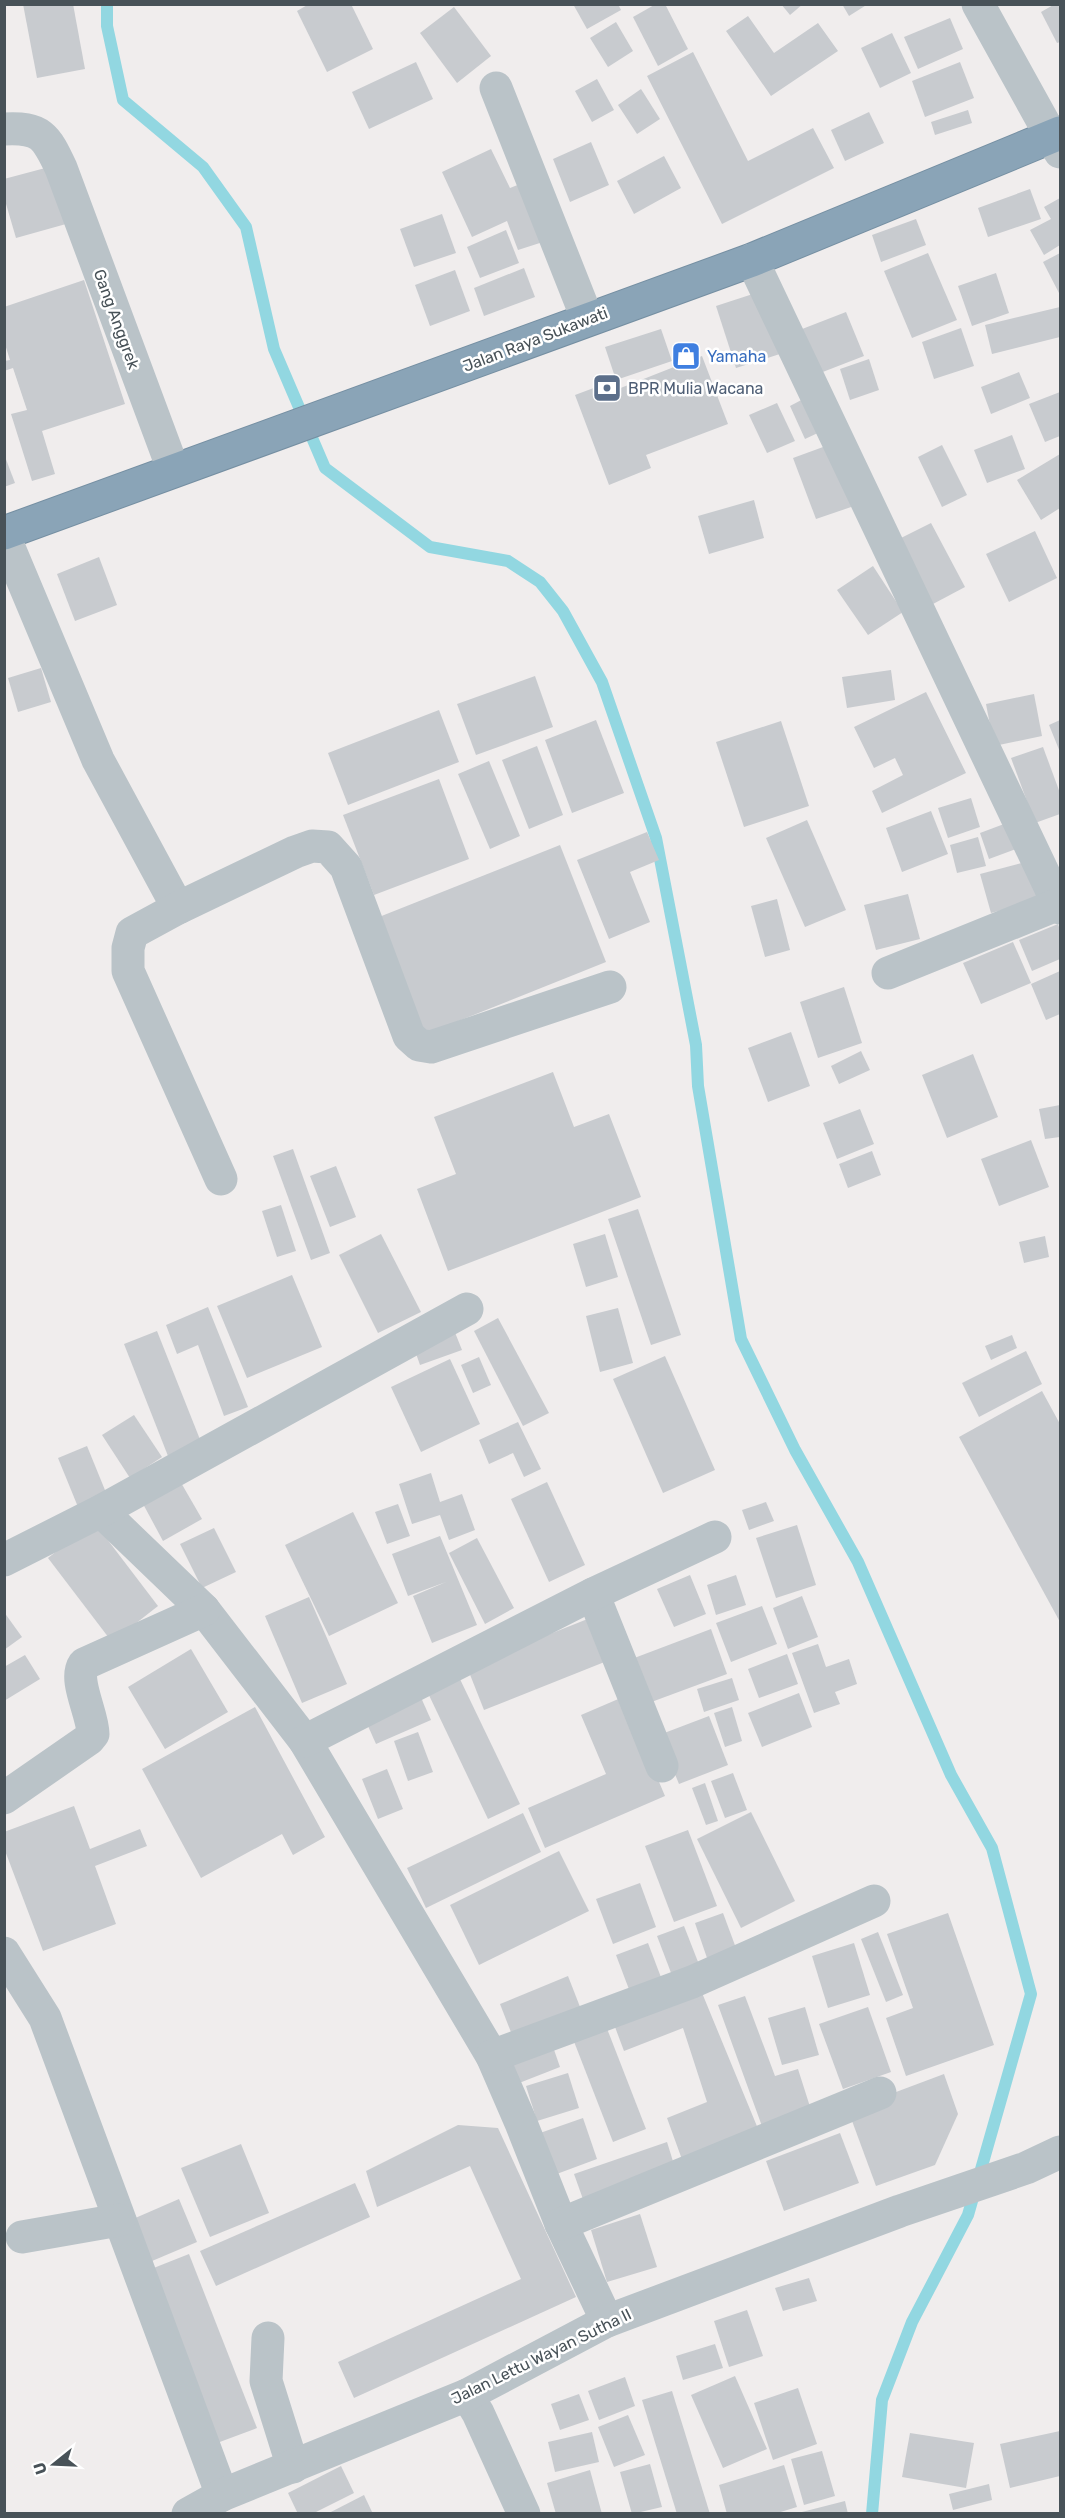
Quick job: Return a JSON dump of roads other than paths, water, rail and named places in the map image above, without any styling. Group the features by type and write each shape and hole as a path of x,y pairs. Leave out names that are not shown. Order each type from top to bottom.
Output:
{"highway":[{"name":"Jalan Raya Sukawati","path":"4,535 173,470 752,260 1058,141"}],"street":[{"path":"978,4 1058,141"},
{"path":"496,88 587,318"},
{"name":"Gang Anggrek","path":"4,129 25,128 37,131 46,139 61,168 173,470"},
{"path":"752,260 1060,906 888,973"},
{"path":"4,535 98,760 178,908"},
{"path":"221,1179 128,971 128,948 132,933 178,908 295,852 312,846 328,847 346,867 409,1035 419,1045 431,1047 610,987"},
{"path":"4,1560 101,1511 466,1309"},
{"path":"101,1511 204,1610 304,1741 492,2056 561,2224 607,2320"},
{"path":"304,1741 593,1594 715,1538"},
{"path":"593,1594 662,1766"},
{"path":"4,1798 93,1734 80,1676 84,1664 204,1610"},
{"path":"492,2056 692,1982 874,1901"},
{"path":"4,1953 45,2018 222,2495"},
{"path":"561,2224 880,2093"},
{"name":"Jalan Lettu Wayan Sutha II","path":"188,2514 222,2495 467,2395 607,2320 900,2211 1026,2168 1060,2152"},
{"path":"22,2237 119,2220"},
{"path":"268,2338 266,2381 293,2467"},
{"path":"467,2395 478,2413 524,2514"}],"waterway":[{"path":"107,4 107,26 123,100 203,167 246,227 274,349 325,468 430,547 508,561 540,582 563,611 602,682 656,838 696,1045 698,1086 741,1339 795,1450 858,1562 951,1775 992,1848 1031,1994 968,2215 912,2322 882,2400 872,2514"}],"place":[{"name":"Yamaha","path":"686,356"},
{"name":"BPR Mulia Wacana","path":"607,388"}]}
